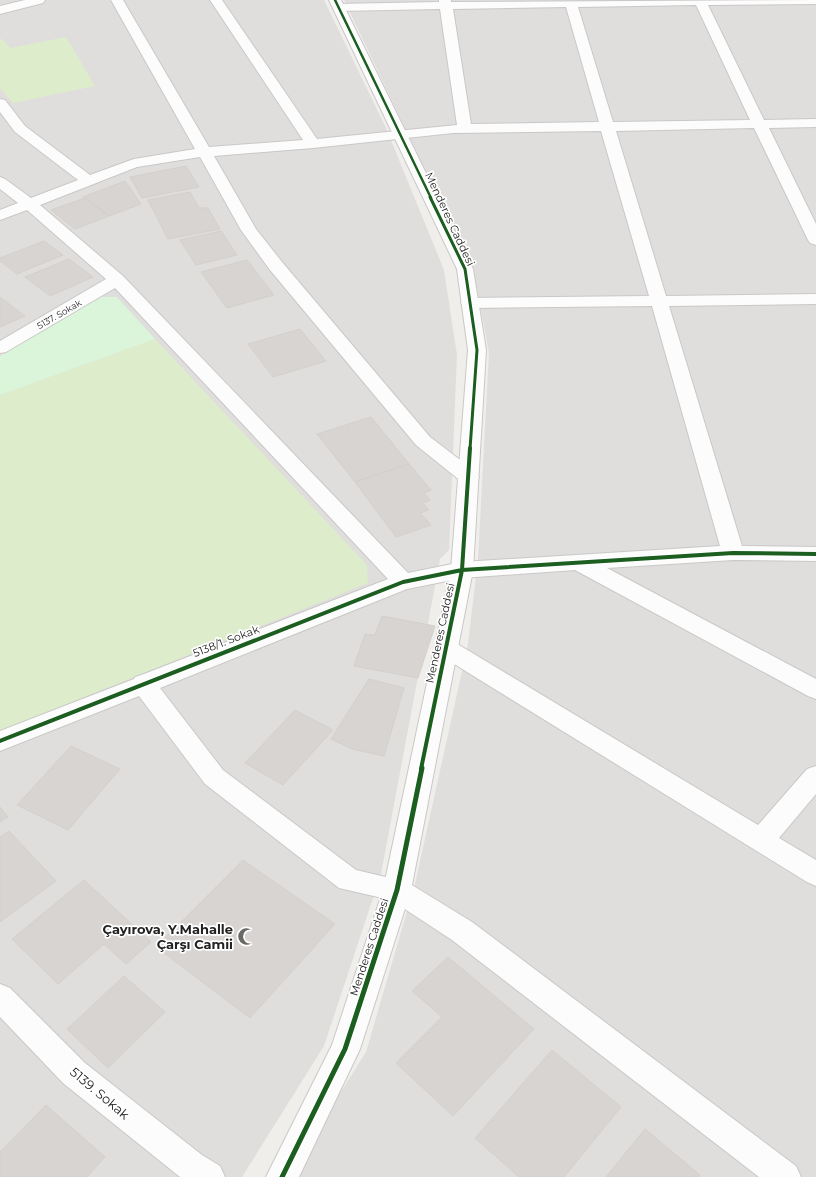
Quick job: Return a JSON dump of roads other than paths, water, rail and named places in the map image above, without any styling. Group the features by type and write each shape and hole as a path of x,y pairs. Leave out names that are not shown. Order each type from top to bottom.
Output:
{"street":[{"path":"0,10 39,0"},
{"path":"116,0 249,230 276,266 423,441 469,477"},
{"path":"216,0 313,144"},
{"path":"337,3 816,0"},
{"path":"699,1 816,240"},
{"path":"570,2 734,553"},
{"name":"Menderes Caddesi","path":"282,1177 345,1048 397,890 462,570 477,350 465,270 337,3"},
{"path":"445,3 465,128"},
{"path":"0,103 20,129 88,180"},
{"path":"0,215 134,163 204,152 313,144 465,128 816,124"},
{"path":"0,182 29,204 117,280 403,582"},
{"name":"5137. Sokak","path":"0,348 117,280"},
{"path":"470,303 816,299"},
{"name":"5138/1. Sokak","path":"0,742 403,582 462,570 734,553 816,554"},
{"path":"579,563 816,690"},
{"path":"446,648 816,874"},
{"path":"143,684 214,777 349,880 397,890 462,931 785,1177"},
{"path":"761,841 816,776"},
{"name":"5139. Sokak","path":"0,996 74,1073 191,1166 209,1177"}],"place":[{"name":"Çayırova, Y.Mahalle Çarşı Camii","path":"246,936"}]}
